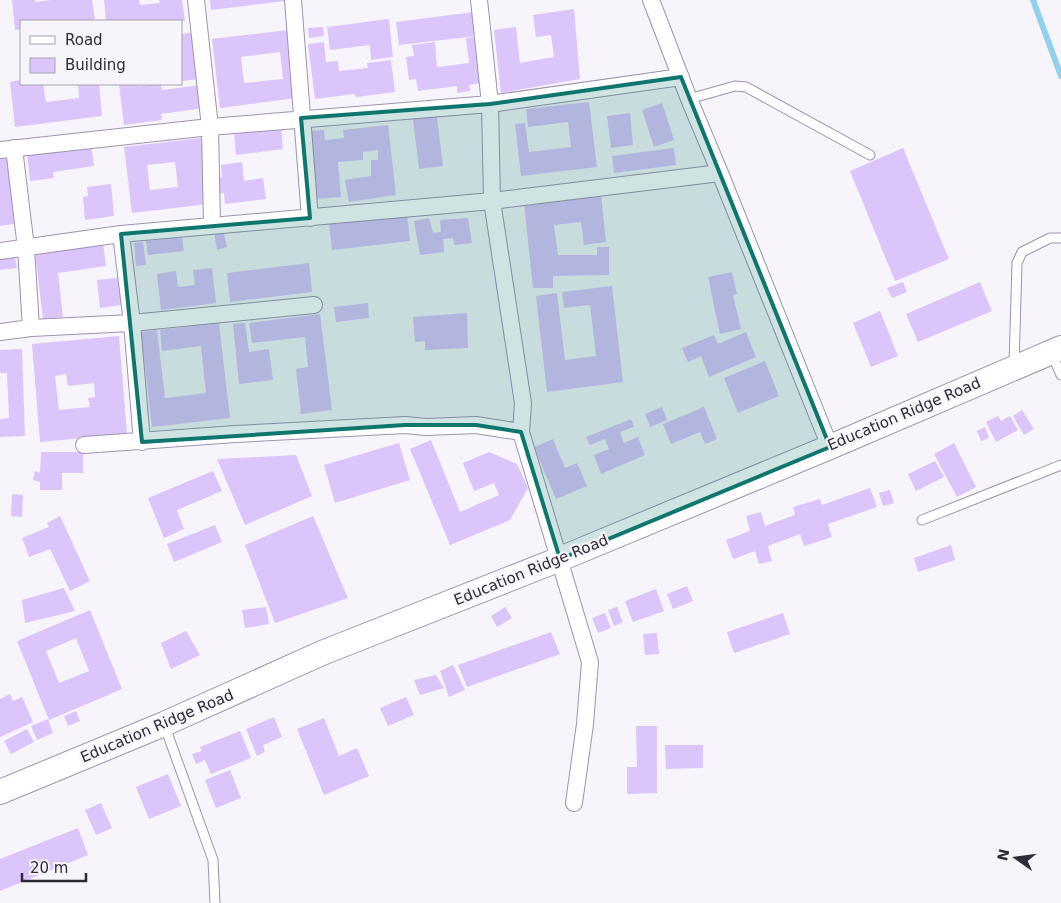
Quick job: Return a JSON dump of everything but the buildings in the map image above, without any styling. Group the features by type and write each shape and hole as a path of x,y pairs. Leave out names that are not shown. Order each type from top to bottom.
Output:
{"street":[{"path":"196,0 210,127 212,226"},
{"path":"293,0 310,218"},
{"path":"478,0 490,104 492,201 523,403 521,432 590,662 585,724 574,803"},
{"path":"651,0 689,99 830,446"},
{"path":"31,328 26,248 7,149 301,118 490,104 681,77"},
{"path":"0,251 121,234 492,201 720,173"},
{"path":"121,234 132,323 142,442"},
{"path":"0,332 31,328 132,323 314,305"},
{"name":"Education Ridge Road","path":"0,792 164,724 358,638 396,625 560,559 1056,350"},
{"path":"84,445 236,434 405,425 476,425 521,432"}],"lane":[{"path":"689,99 736,86 746,87 870,155"},
{"path":"1013,368 1017,263 1022,252 1050,238 1061,238"},
{"path":"1056,350 1061,376"},
{"path":"922,520 1061,465"},
{"path":"164,724 213,860 215,903"}],"highlighted area":[{"path":"681,77 830,447 560,559 521,432 476,425 405,425 142,442 121,234 310,218 301,118 490,104"}],"waterway":[{"path":"1033,0 1061,76"}]}
